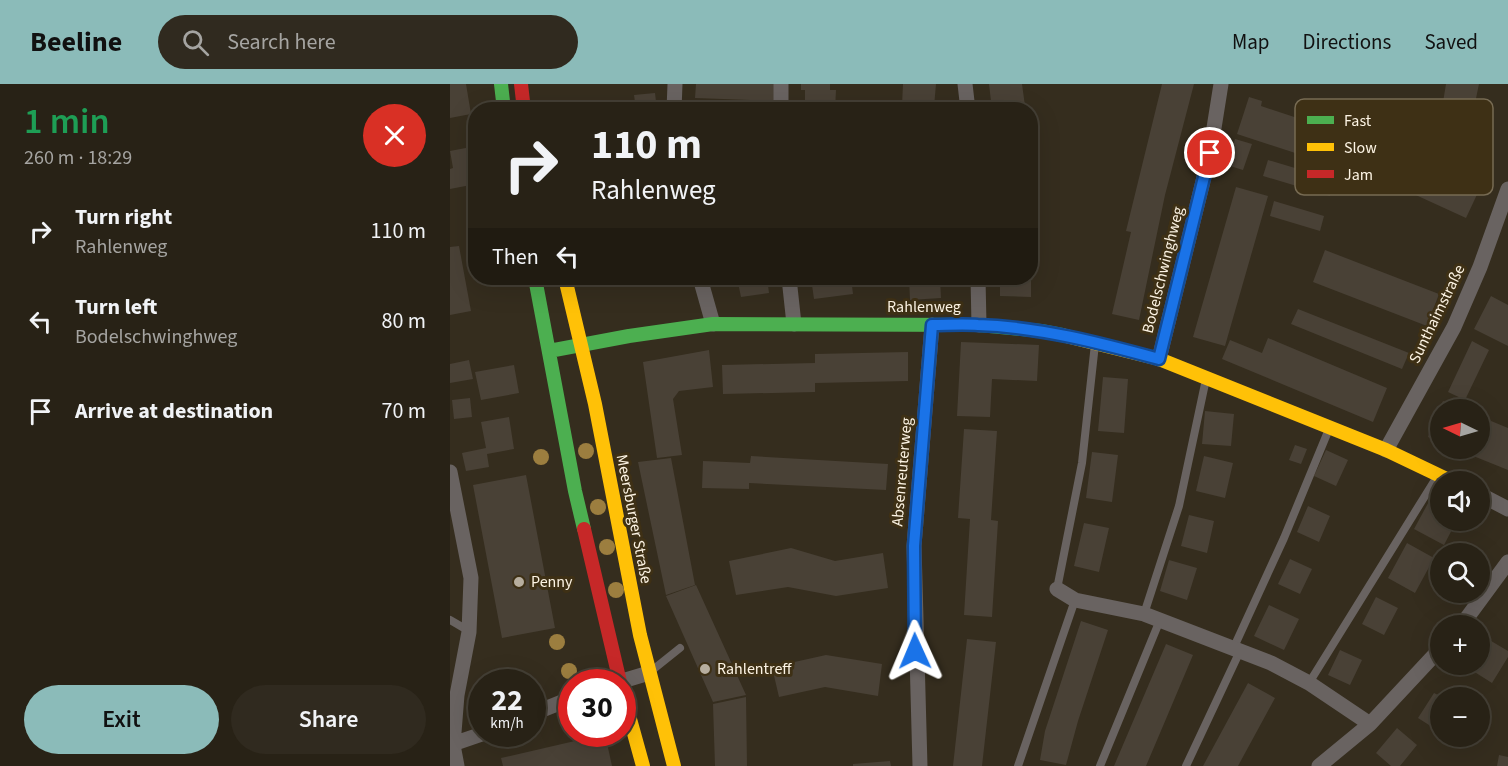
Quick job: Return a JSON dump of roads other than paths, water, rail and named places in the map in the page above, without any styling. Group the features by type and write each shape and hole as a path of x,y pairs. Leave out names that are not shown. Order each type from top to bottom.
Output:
{"street":[{"path":"501,84 503,102"},
{"path":"521,84 523,102"},
{"path":"674,102 675,84"},
{"path":"781,102 782,84"},
{"path":"965,84 967,102"},
{"name":"Bodelschwinghweg","path":"1159,359 1210,153 1221,84"},
{"name":"Sunthaimstraße","path":"1386,450 1454,327 1480,267 1508,189"},
{"path":"536,285 578,501 617,669"},
{"name":"Meersburger Straße","path":"567,285 583,345 648,673 674,766"},
{"path":"702,285 713,324"},
{"path":"790,285 794,324"},
{"path":"978,285 979,325"},
{"name":"Rahlenweg","path":"549,351 713,324 979,325 1041,331 1096,342 1159,359 1386,450 1432,471"},
{"name":"Absenreuterweg","path":"920,766 914,546 932,325"},
{"path":"450,472 471,578 469,632 457,695 452,745 457,766"},
{"path":"1490,500 1508,509"},
{"path":"1469,615 1508,562"},
{"path":"1057,589 1076,600 1144,614 1271,663 1309,683 1370,724"},
{"path":"1319,766 1370,724 1430,660"},
{"path":"636,677 648,673"},
{"path":"452,745 468,739"},
{"path":"636,741 643,766"}],"lane":[{"path":"1057,589 1082,463 1096,342"},
{"path":"1144,614 1179,506 1206,379"},
{"path":"1186,766 1329,428"},
{"path":"1309,683 1430,487"},
{"path":"1018,766 1076,600"},
{"path":"450,620 469,632"},
{"path":"1100,766 1160,620"},
{"path":"648,673 680,648"}],"place":[{"name":"Penny","path":"519,582"},
{"name":"Rahlentreff","path":"705,669"}]}
